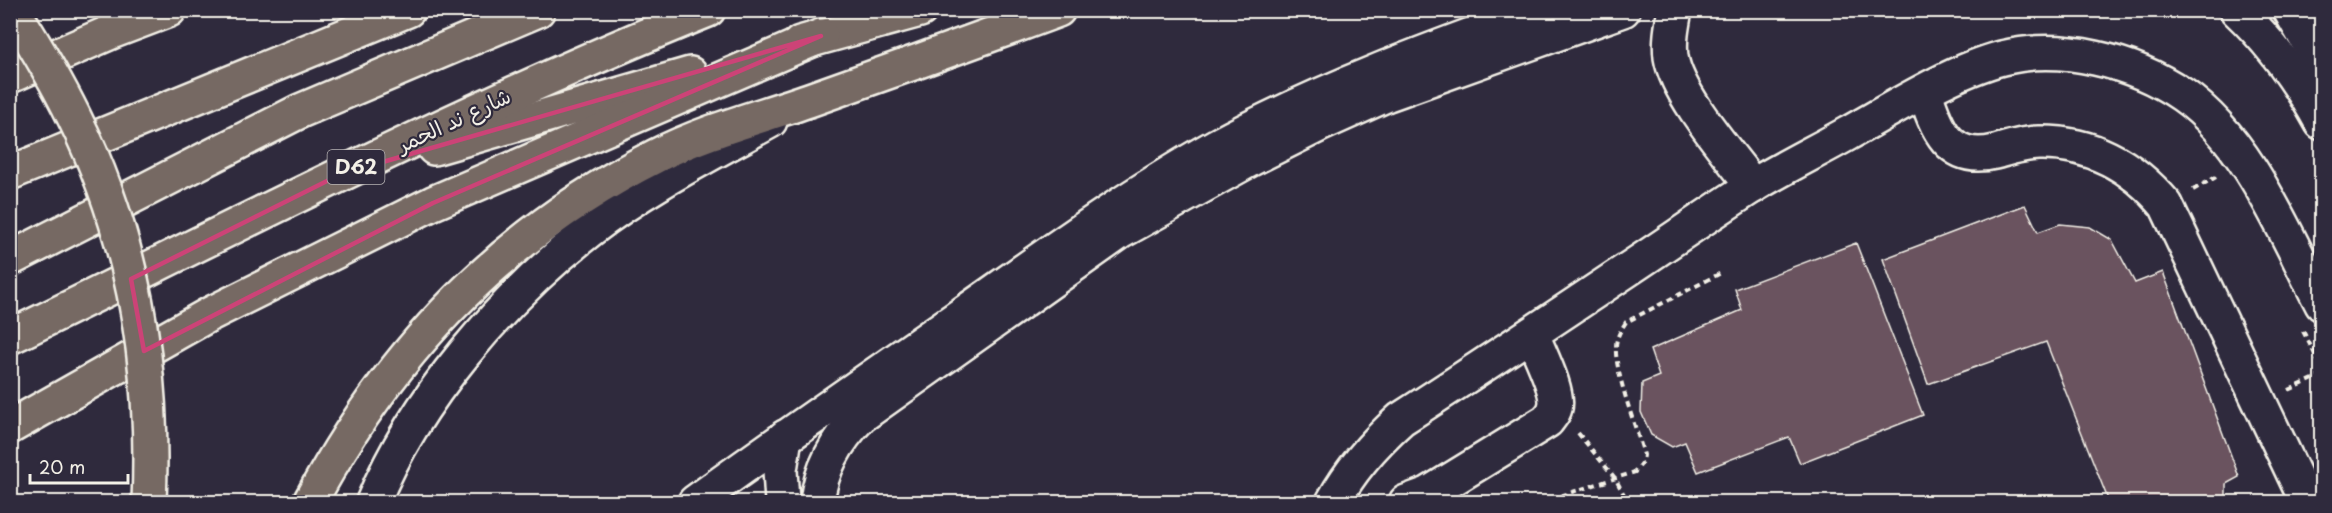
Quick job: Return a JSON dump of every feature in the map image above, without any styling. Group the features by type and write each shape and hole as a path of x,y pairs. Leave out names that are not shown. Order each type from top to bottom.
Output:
{"main road":[{"path":"13,10 50,69 75,119 117,224 140,324 149,392 151,449 149,502"},
{"path":"10,76 111,32 169,10"},
{"path":"10,173 408,10"},
{"path":"10,259 300,111 538,10"},
{"name":"شارع ند الحمر","path":"10,337 342,174 616,47 708,10"},
{"path":"342,174 821,36 920,10"},
{"path":"310,502 348,435 382,385 420,338 461,294 506,254 554,217 657,155 712,131 807,101 1058,10"},
{"path":"10,427 210,314 433,203 821,36"}],"street":[{"path":"695,502 1103,215 1217,146 1358,78 1539,10"},
{"path":"817,502 827,462 842,438 861,416 1120,232 1251,159 1378,99 1623,10"},
{"path":"1675,10 1670,39 1671,56 1681,86 1753,186"},
{"path":"2237,10 2282,61 2322,123"},
{"path":"2290,10 2322,66"},
{"path":"1333,502 1362,457 1401,419 1753,186 1925,92 1968,70 2002,58 2040,54 2078,55 2106,61 2151,77 2183,95 2212,120 2237,148 2256,178 2322,304"},
{"path":"1925,92 1938,130 1946,141 1957,148 1969,153 1982,154 2037,142 2080,147 2121,164 2155,191 2166,205 2307,502"},
{"path":"373,502 402,446 432,397 490,324 546,267 591,230 638,197 807,101"},
{"path":"1406,502 1428,494 1547,421 1555,409 1556,395 1532,334"},
{"path":"782,502 780,470 785,437"}],"path":[{"path":"1541,502 1635,472 1643,462 1644,455 1618,364 1616,348 1619,333 1626,322 1723,272"},
{"path":"1555,409 1593,449 1615,478 1628,502"}],"highlighted area":[{"path":"821,36 433,203 144,351 131,279 341,174"}],"building":[{"path":"2025,205 2038,232 2060,224 2090,227 2112,240 2135,283 2163,272 2239,477 2226,484 2226,502 2109,502 2046,342 1928,384 1883,259"},
{"path":"1856,243 1923,415 1800,463 1789,437 1698,472 1685,442 1672,447 1651,435 1641,412 1642,383 1659,376 1650,350 1742,310 1735,289"}]}
